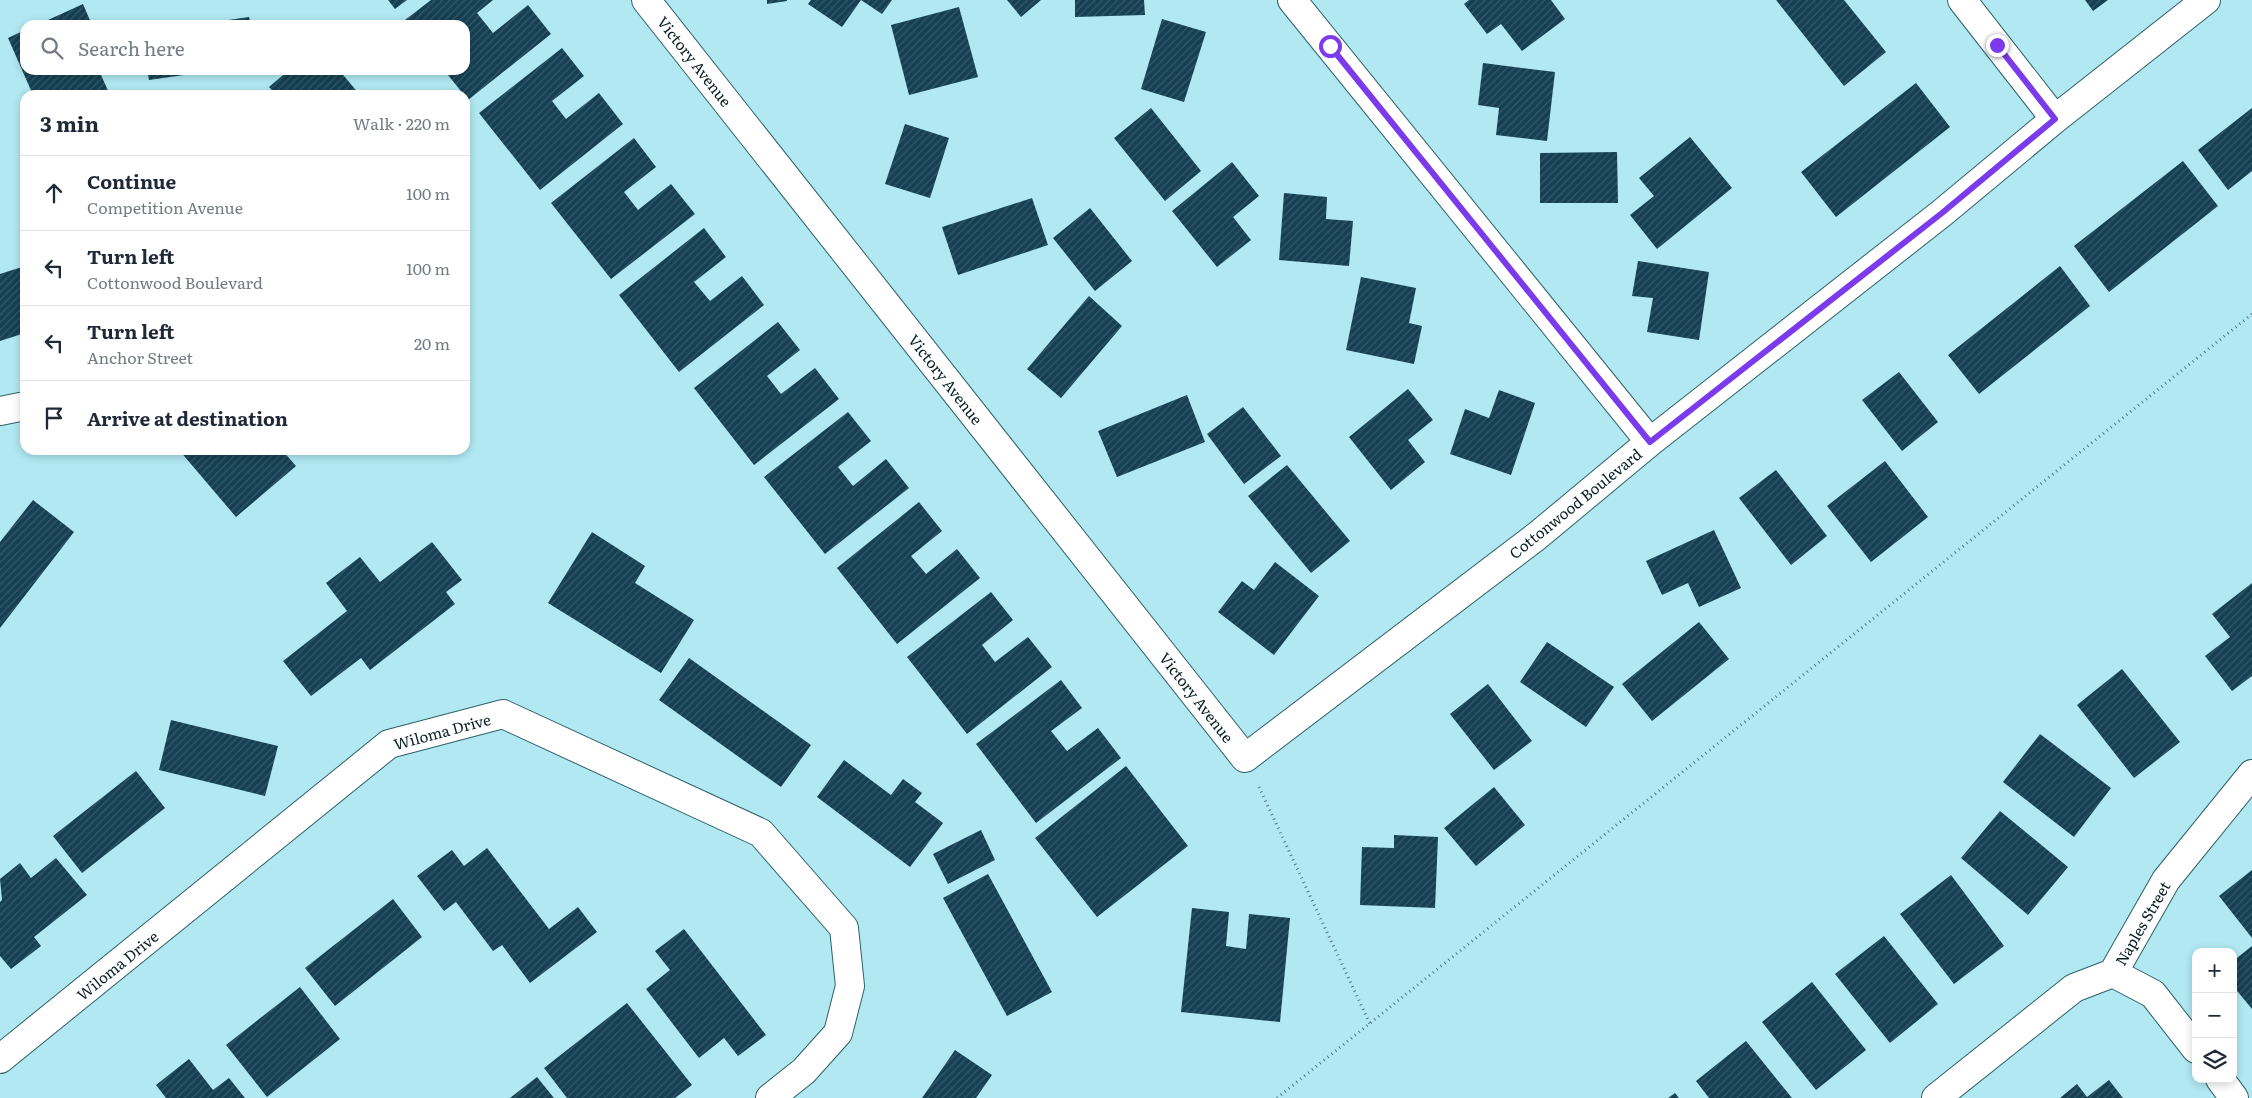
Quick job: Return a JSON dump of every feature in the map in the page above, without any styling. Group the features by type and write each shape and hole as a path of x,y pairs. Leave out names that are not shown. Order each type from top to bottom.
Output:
{"street":[{"name":"Victory Avenue","path":"646,0 1245,758"},
{"path":"1292,0 1650,442"},
{"path":"1962,0 2055,119"},
{"name":"Cottonwood Boulevard","path":"1245,758 1537,536 1650,442 1942,213 2055,119 2206,0"},
{"path":"0,411 20,407"},
{"name":"Wiloma Drive","path":"0,1059 389,744 502,714 761,833 844,928 850,986 838,1033 804,1071 770,1098"},
{"name":"Naples Street","path":"1936,1098 2074,988 2113,973 2166,880 2252,774"},
{"path":"2113,973 2153,994 2192,1044"},
{"path":"2223,1083 2234,1098"}],"path":[{"path":"1277,1098 2252,314"},
{"path":"1245,758 1370,1024"}],"building":[{"path":"388,0 407,0 395,9"},
{"path":"431,0 493,0 477,13 493,33 528,5 551,34 470,98 470,90 460,90 448,75 470,75 470,20 405,20"},
{"path":"767,0 787,0 787,1 767,4"},
{"path":"811,0 861,0 842,27 808,4"},
{"path":"861,0 892,0 882,14"},
{"path":"1007,0 1041,0 1021,17"},
{"path":"1075,0 1144,0 1145,15 1075,17"},
{"path":"1469,0 1551,0 1565,19 1522,51 1501,24 1487,34 1464,4"},
{"path":"1776,0 1844,0 1886,52 1844,86"},
{"path":"2085,0 2108,0 2093,11"},
{"path":"83,4 90,20 48,20"},
{"path":"959,7 978,77 909,95 891,25"},
{"path":"249,17 250,20 228,20"},
{"path":"1162,19 1206,32 1184,102 1141,89"},
{"path":"20,32 20,65 8,38"},
{"path":"562,48 584,76 552,101 566,119 599,93 623,124 540,190 479,113"},
{"path":"1483,63 1555,72 1547,141 1496,135 1499,108 1478,105"},
{"path":"24,75 101,75 108,90 31,90"},
{"path":"148,75 184,75 149,80"},
{"path":"283,75 343,75 356,90 272,90 269,87"},
{"path":"1916,83 1950,127 1836,217 1801,172"},
{"path":"1151,108 1201,171 1165,201 1114,138"},
{"path":"2252,108 2252,171 2228,190 2198,150"},
{"path":"905,124 949,138 930,198 885,184"},
{"path":"1690,137 1732,188 1657,249 1630,215 1654,196 1639,178"},
{"path":"634,138 656,167 624,192 638,210 671,184 695,214 611,279 551,203"},
{"path":"1617,152 1618,203 1540,203 1540,153"},
{"path":"2183,161 2218,206 2109,292 2074,246"},
{"path":"1232,162 1259,196 1233,217 1251,240 1217,267 1172,211"},
{"path":"1284,193 1327,197 1326,219 1353,221 1349,266 1279,260"},
{"path":"1032,198 1048,245 958,275 942,227"},
{"path":"1090,208 1132,261 1095,291 1053,238"},
{"path":"704,228 726,257 694,282 710,301 742,276 764,305 679,372 619,295"},
{"path":"1638,261 1709,272 1699,340 1647,332 1653,298 1632,296"},
{"path":"2060,266 2090,306 1979,394 1948,355"},
{"path":"20,268 20,335 0,341 0,274"},
{"path":"1361,277 1416,288 1409,323 1422,326 1414,364 1346,350"},
{"path":"1089,296 1122,326 1061,398 1027,369"},
{"path":"778,322 800,350 767,376 781,394 815,368 839,399 754,465 694,388"},
{"path":"1899,372 1938,422 1902,451 1862,400"},
{"path":"1408,389 1433,420 1408,440 1425,462 1391,490 1349,437"},
{"path":"1499,390 1535,403 1511,475 1450,454 1465,409 1489,418"},
{"path":"1187,395 1205,442 1117,477 1098,431"},
{"path":"1243,407 1281,456 1244,484 1207,434"},
{"path":"848,412 871,441 838,467 853,486 886,459 909,488 825,554 764,477"},
{"path":"183,455 286,455 296,466 236,517"},
{"path":"1885,461 1928,517 1871,562 1827,506"},
{"path":"1287,465 1350,541 1311,573 1248,496"},
{"path":"1776,470 1827,536 1791,565 1739,498"},
{"path":"33,500 74,532 0,628 0,542"},
{"path":"919,502 942,531 911,556 926,574 957,549 980,578 897,644 837,568"},
{"path":"1714,530 1741,588 1699,607 1688,583 1662,595 1646,561"},
{"path":"592,532 645,566 635,583 694,620 661,673 548,603"},
{"path":"432,542 462,580 446,592 455,604 370,670 361,658 311,696 283,661 347,611 326,583 360,557 380,582"},
{"path":"1275,562 1319,596 1274,655 1218,612 1242,581 1254,590"},
{"path":"2252,583 2252,676 2232,691 2205,656 2230,637 2212,614"},
{"path":"991,592 1013,620 982,645 995,662 1028,637 1052,667 967,734 907,657"},
{"path":"1699,622 1729,659 1652,721 1622,684"},
{"path":"1547,642 1614,687 1586,727 1520,682"},
{"path":"689,658 811,745 781,787 659,700"},
{"path":"2122,669 2180,742 2134,778 2077,705"},
{"path":"1061,680 1082,708 1051,731 1067,751 1098,728 1121,758 1036,823 976,744"},
{"path":"1488,684 1532,741 1494,770 1450,714"},
{"path":"171,720 278,746 265,796 159,770"},
{"path":"2040,734 2111,788 2074,837 2003,782"},
{"path":"844,760 891,795 903,779 922,793 915,802 943,823 910,867 817,797"},
{"path":"1126,766 1188,846 1097,917 1035,838"},
{"path":"136,771 165,808 82,873 53,836"},
{"path":"1494,787 1525,825 1476,866 1444,828"},
{"path":"2000,811 2068,867 2028,915 1961,858"},
{"path":"981,830 995,860 948,884 933,854"},
{"path":"1394,835 1438,837 1435,908 1360,905 1362,847 1394,848"},
{"path":"487,848 549,929 578,907 597,932 530,983 502,945 493,951 456,902 444,911 417,876 452,850 464,866"},
{"path":"56,858 87,895 34,937 41,946 11,969 0,956 0,902 2,900 0,879 20,863 31,878"},
{"path":"2252,870 2252,938 2219,896"},
{"path":"988,874 1052,992 1007,1016 943,898"},
{"path":"1951,875 2004,946 1954,984 1900,914"},
{"path":"393,899 422,937 335,1006 305,968"},
{"path":"1192,908 1229,912 1226,946 1246,949 1249,914 1290,918 1280,1022 1181,1012"},
{"path":"684,929 766,1035 738,1056 724,1038 699,1058 646,989 670,970 655,951"},
{"path":"1884,936 1938,1004 1890,1043 1835,974"},
{"path":"2252,946 2252,1009 2237,991 2237,958"},
{"path":"1812,982 1866,1050 1816,1090 1762,1022"},
{"path":"300,987 340,1039 267,1097 226,1045"},
{"path":"627,1003 692,1085 675,1098 567,1098 544,1068"},
{"path":"1746,1041 1792,1098 1709,1098 1696,1081"},
{"path":"955,1050 992,1075 976,1098 922,1098"},
{"path":"189,1059 213,1090 229,1078 245,1098 166,1098 156,1085"},
{"path":"537,1077 554,1098 510,1098"},
{"path":"2109,1080 2123,1098 2060,1098 2077,1084 2087,1097"},
{"path":"1675,1093 1679,1098 1668,1098"}],"route":[{"path":"1330,46 1650,442 1942,213 2055,119 1997,45"}]}
